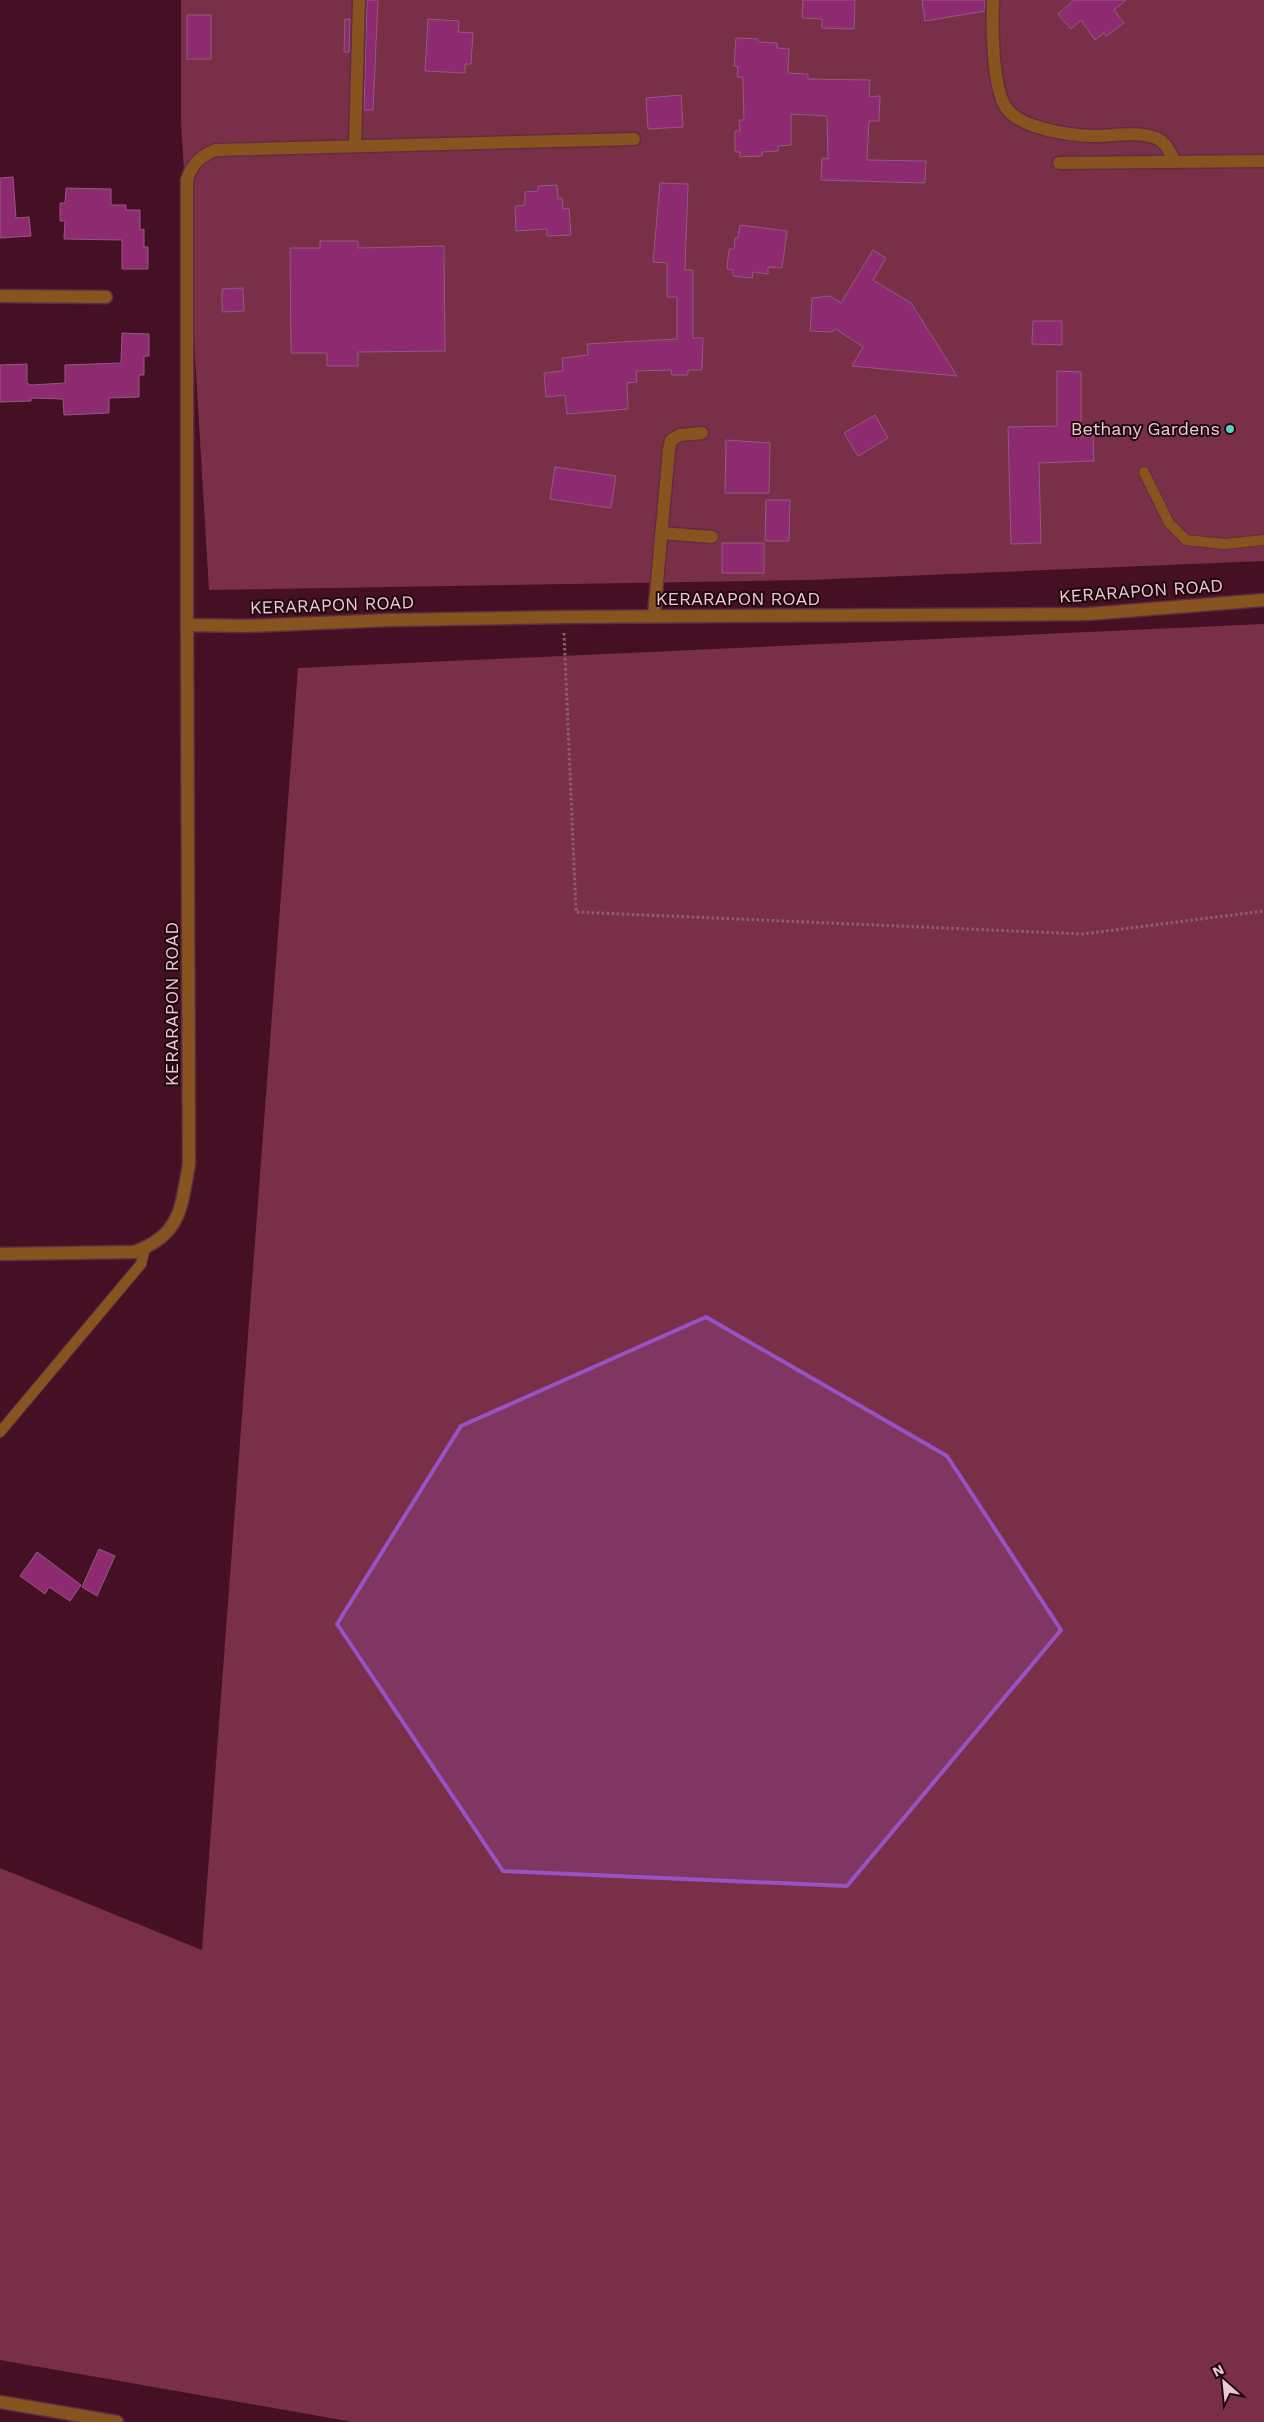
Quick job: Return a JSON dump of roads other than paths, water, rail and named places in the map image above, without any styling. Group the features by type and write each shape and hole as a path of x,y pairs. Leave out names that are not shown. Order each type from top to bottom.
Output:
{"street":[{"path":"355,146 358,0"},
{"path":"992,0 994,51 998,83 1004,105 1011,114 1050,131 1091,136 1150,136 1162,142 1175,162"},
{"path":"187,625 187,180 189,173 203,155 216,150 634,139"},
{"path":"1059,163 1264,161"},
{"path":"0,296 106,297"},
{"path":"654,616 671,440 680,435 702,433"},
{"path":"661,533 712,537"},
{"name":"KERARAPON ROAD","path":"0,1254 134,1252 164,1237 180,1214 189,1164 187,625 246,626 391,620 563,617 1088,614 1264,600"},
{"path":"0,2402 117,2422"}],"lane":[{"path":"1144,472 1169,522 1186,540 1224,544 1264,540"},
{"path":"0,1432 141,1264 145,1248"}],"place":[{"name":"Bethany Gardens","path":"1230,429"}]}
